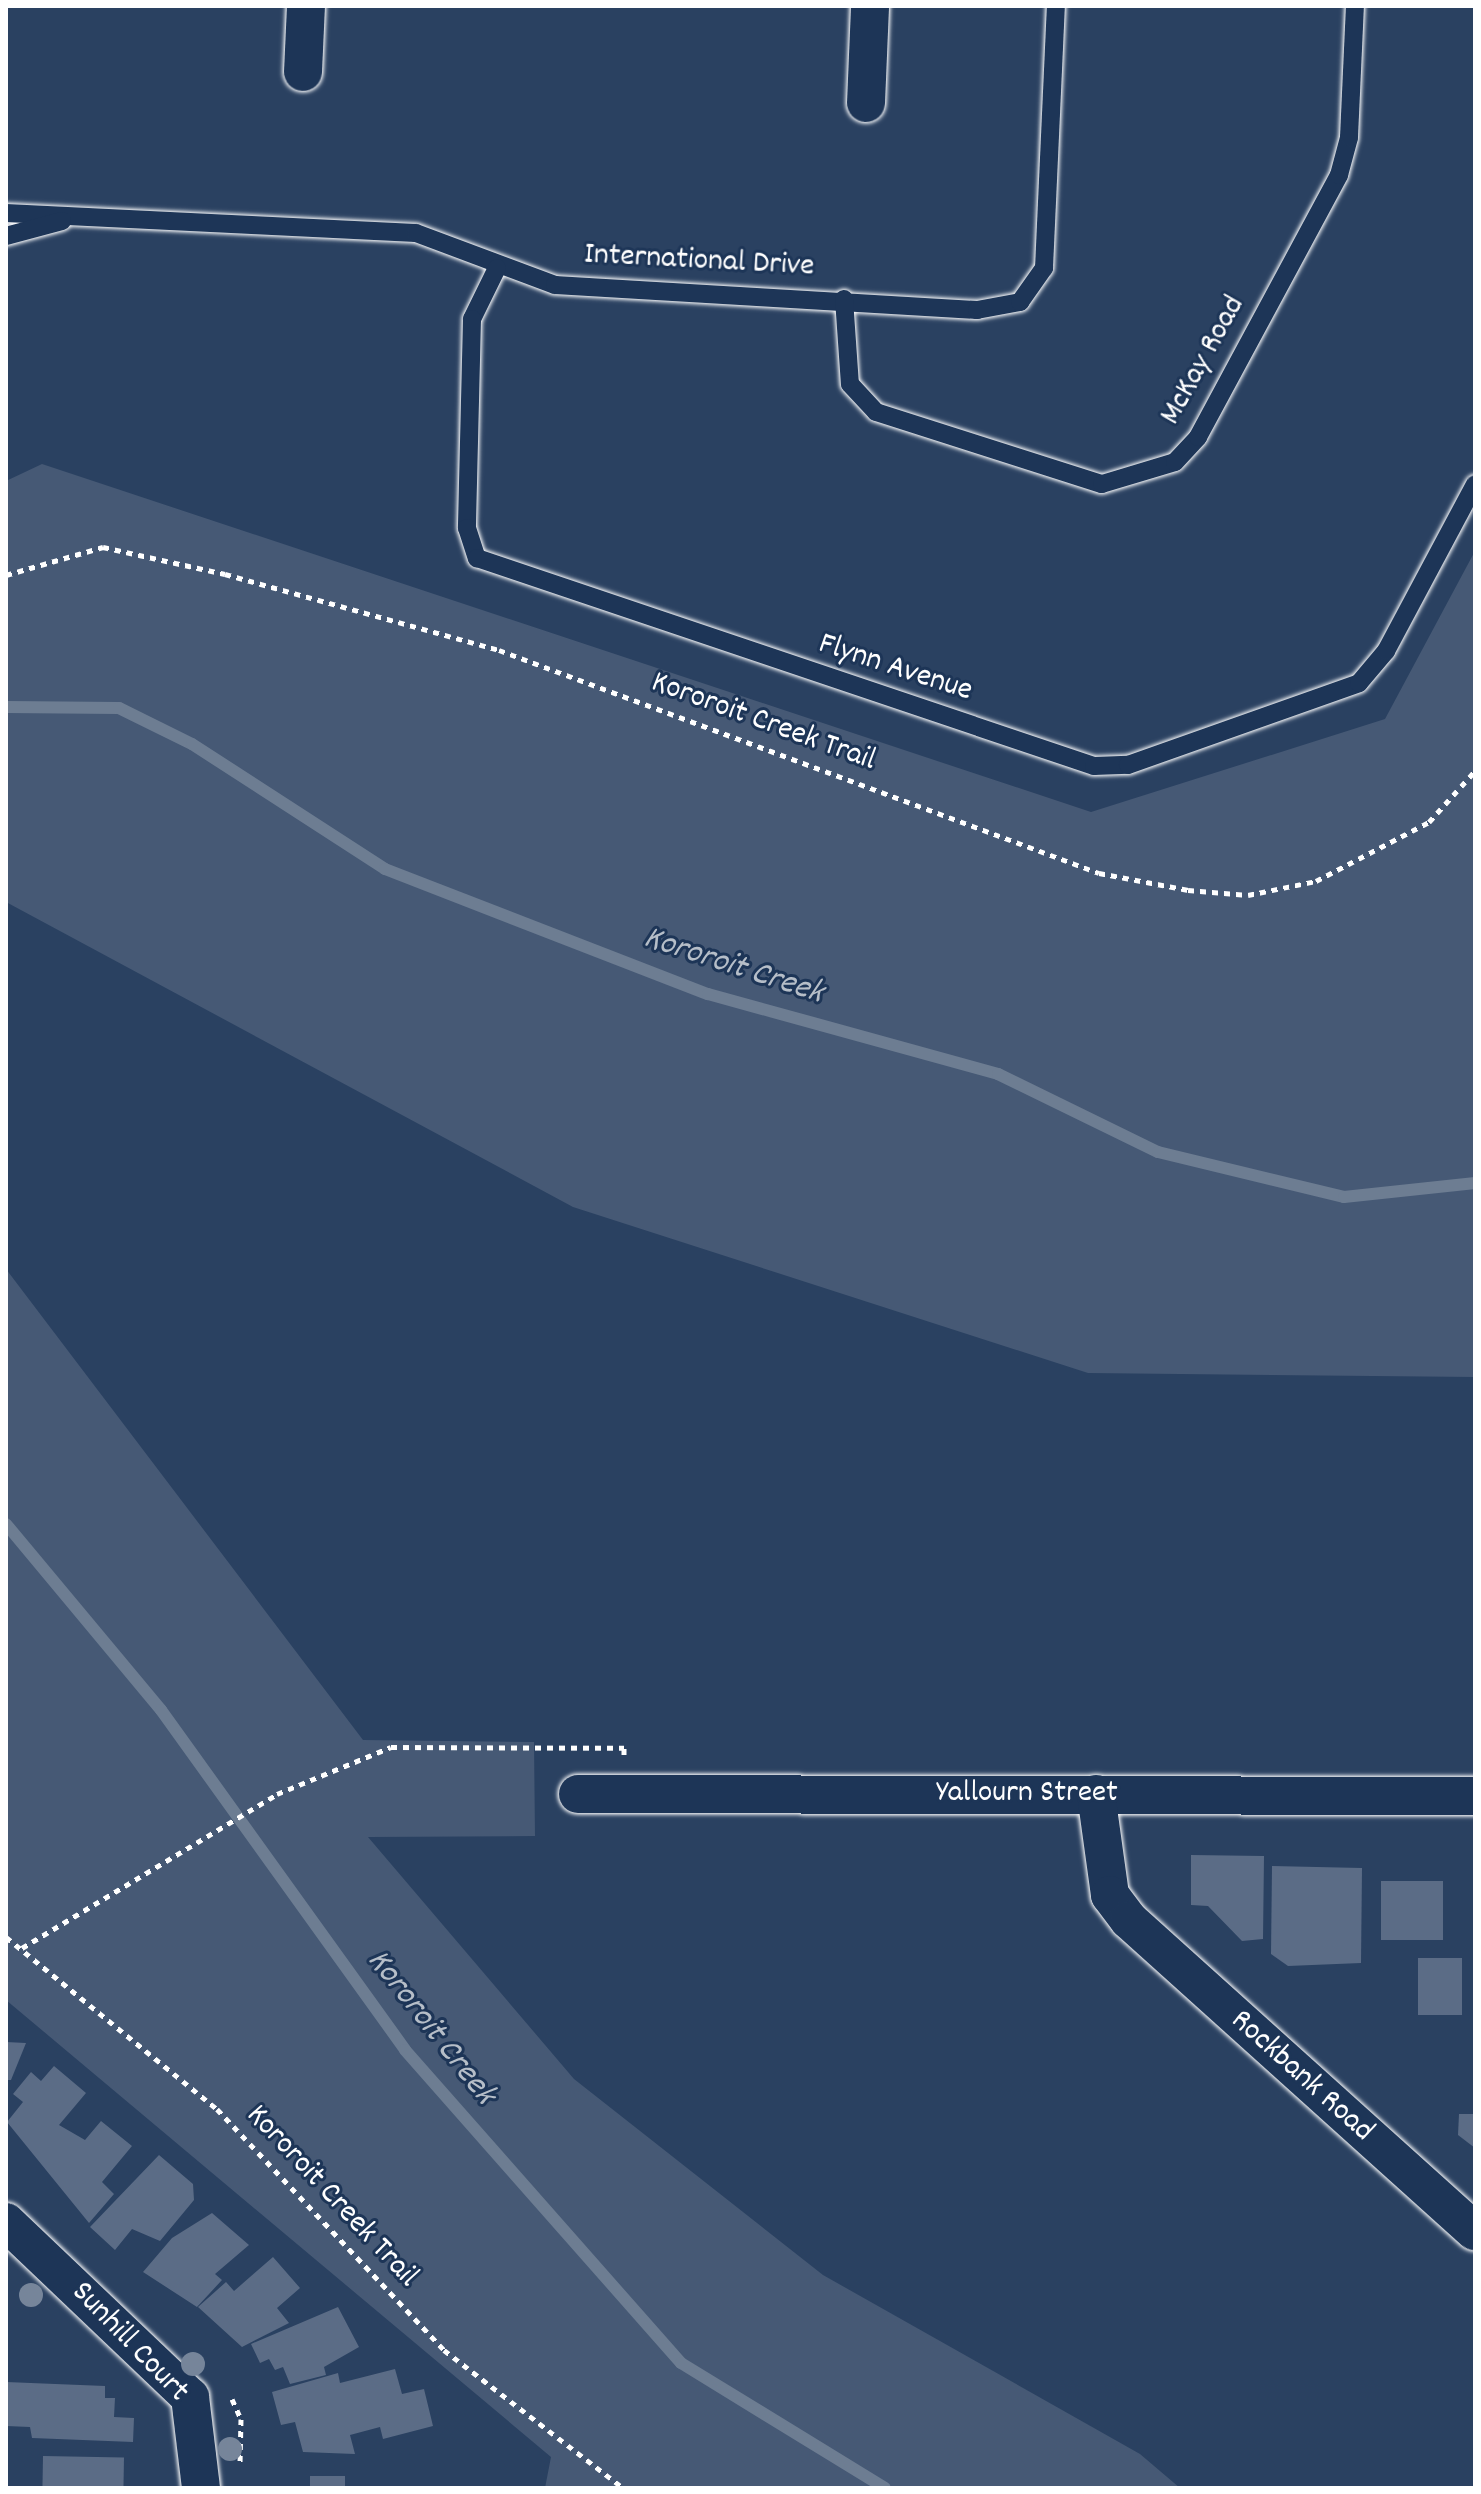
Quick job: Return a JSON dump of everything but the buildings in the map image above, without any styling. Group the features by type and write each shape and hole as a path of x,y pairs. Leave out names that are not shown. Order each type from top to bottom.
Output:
{"street":[{"path":"303,72 306,6"},
{"path":"866,103 870,6"},
{"name":"Yallourn Street","path":"578,1794 1475,1796"},
{"name":"Rockbank Road","path":"1112,1794 1129,1920 1475,2231"},
{"name":"Sunhill Court","path":"6,2222 190,2397 201,2488"}],"lane":[{"name":"International Drive","path":"6,213 416,233 459,245 497,268 555,285 844,299 977,310 1020,302 1044,268 1056,6"},
{"name":"McKay Road","path":"844,299 850,384 876,412 1102,484 1175,462 1198,437 1339,175 1349,137 1355,6"},
{"name":"International Drive","path":"6,236 81,217"},
{"name":"Flynn Avenue","path":"497,268 472,319 467,528 477,558 1094,766 1128,765 1359,683 1386,651 1475,484"}],"path":[{"name":"Kororoit Creek Trail","path":"6,575 103,547 225,574 499,650 1099,873 1188,890 1248,895 1316,881 1429,822 1475,771"},
{"path":"22,1948 89,1904 277,1794 391,1747 624,1748 623,1794"},
{"name":"Kororoit Creek Trail","path":"6,1937 22,1948 58,1986 217,2109 444,2350 623,2488"}],"shaded area":[{"path":"42,464 1091,812 1385,719 1475,551 1475,1377 1088,1373 573,1207 6,902 6,481"},
{"path":"6,1269 363,1740 534,1742 535,1836 368,1837 574,2079 823,2275 1140,2454 1180,2488 545,2488 551,2457 6,2000"}],"waterway":[{"name":"Kororoit Creek","path":"6,707 119,708 192,744 385,869 708,994 998,1074 1158,1152 1344,1197 1475,1183"},
{"name":"Kororoit Creek","path":"6,1524 161,1710 405,2050 681,2363 885,2488"}]}
